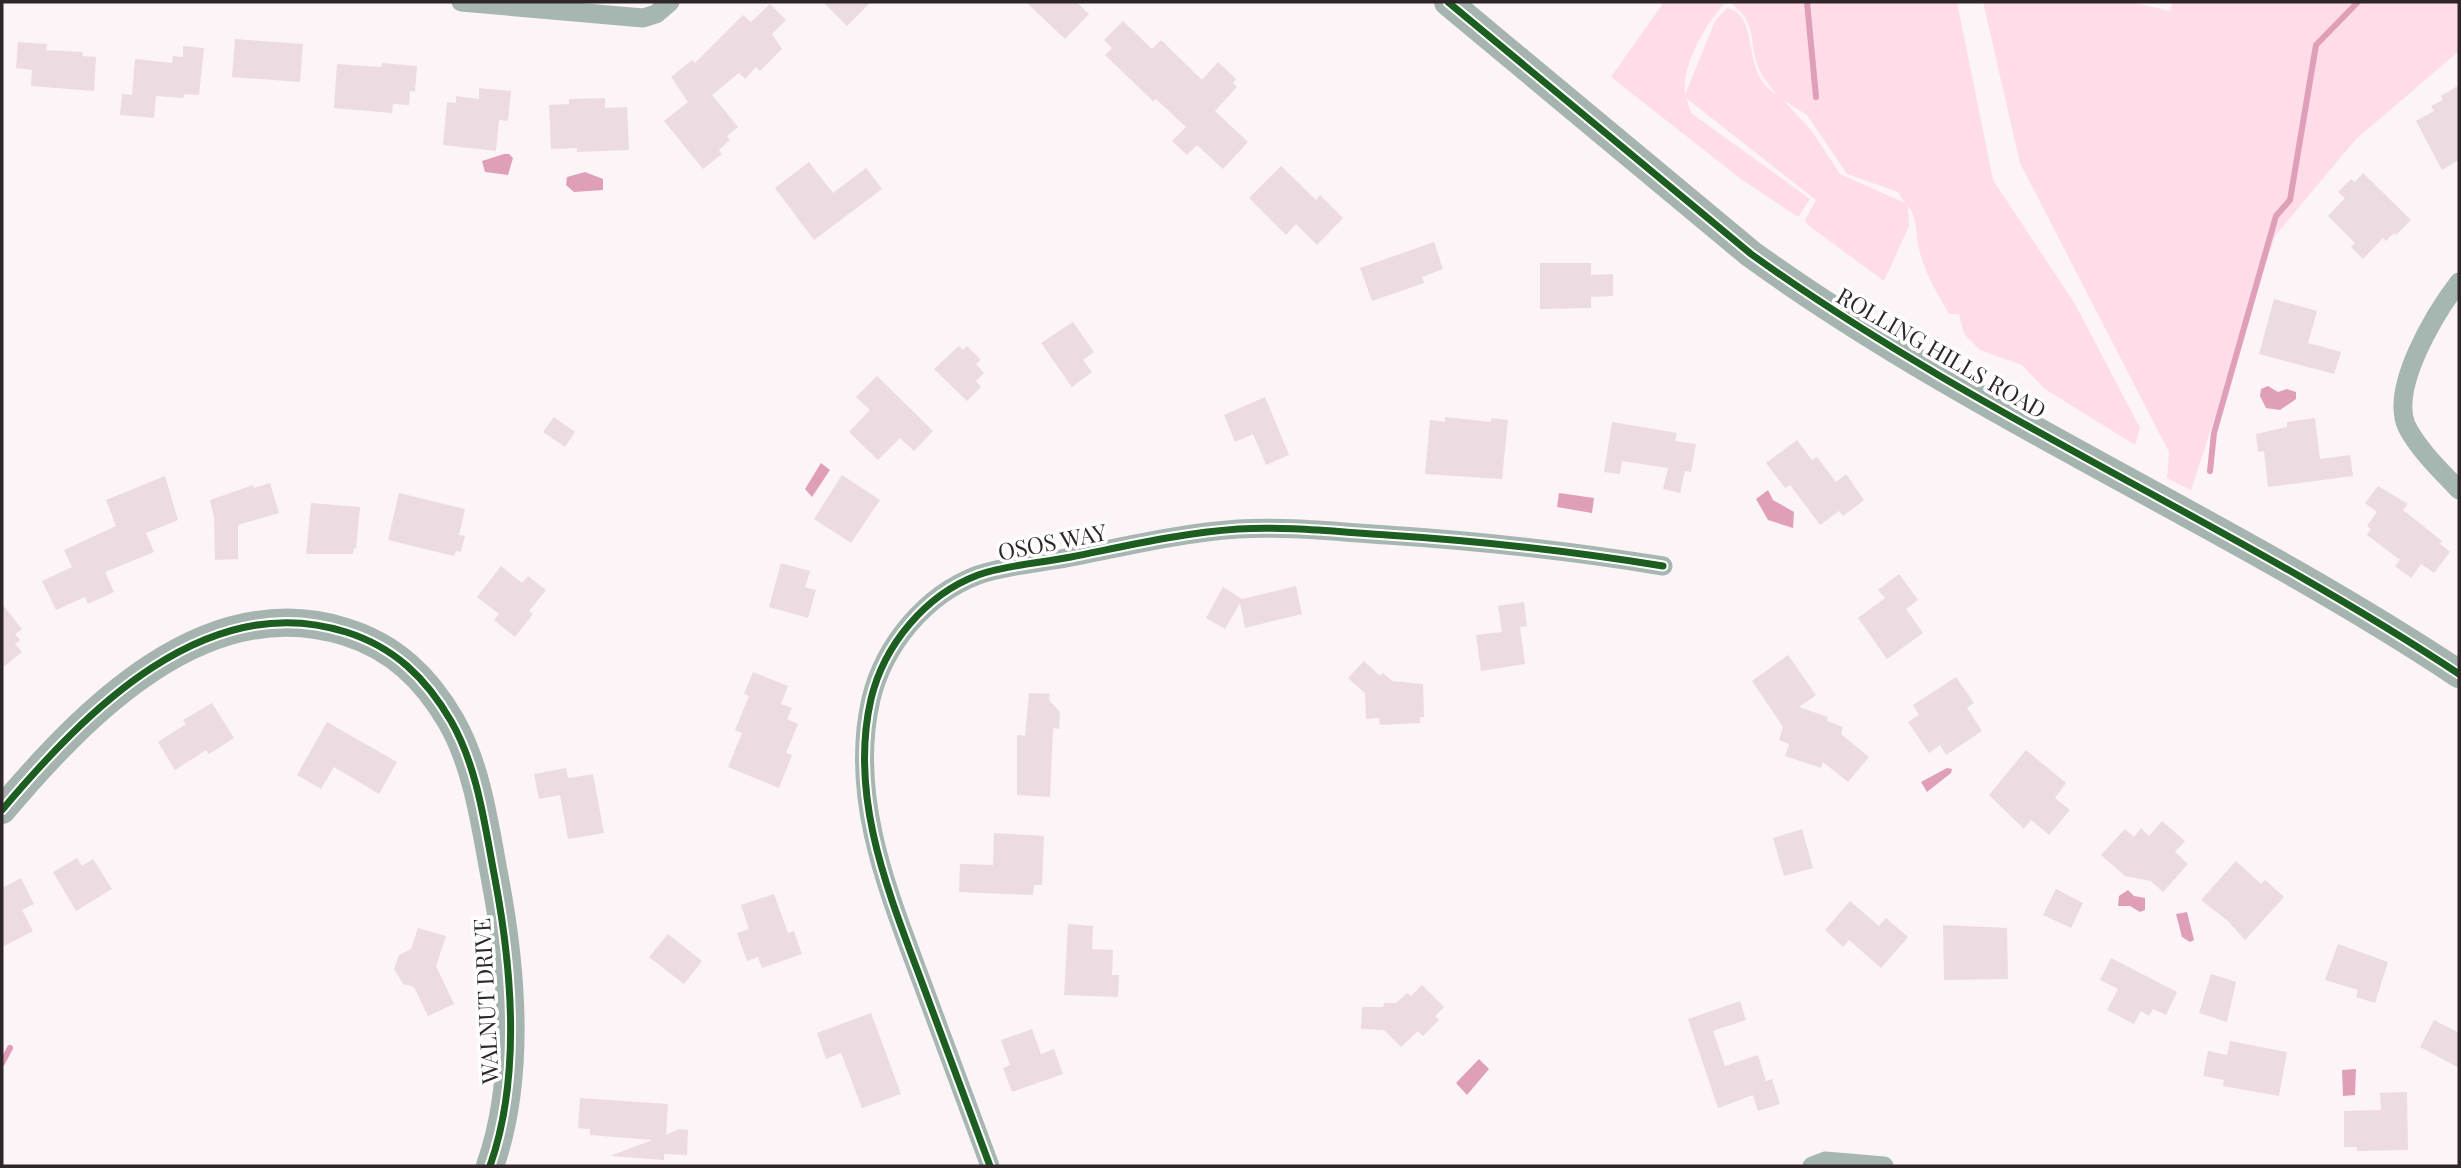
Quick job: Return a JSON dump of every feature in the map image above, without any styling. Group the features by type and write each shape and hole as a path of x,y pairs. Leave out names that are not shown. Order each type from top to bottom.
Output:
{"street":[{"path":"461,2 643,18 656,15 670,2"},
{"name":"ROLLING HILLS ROAD","path":"1448,2 1751,254 1803,292 1914,361 2334,598 2459,674"},
{"path":"2459,282 2442,303 2419,347 2403,403 2406,425 2420,446 2459,490"},
{"name":"OSOS WAY","path":"990,1166 889,894 870,826 866,782 871,699 894,645 914,618 942,595 977,575 1163,538 1239,529 1318,530 1448,540 1607,556 1663,566"},
{"name":"WALNUT DRIVE","path":"2,810 55,747 118,691 163,661 211,637 263,622 326,625 367,639 401,658 418,673 452,722 470,765 504,928 510,1087 490,1166"},
{"path":"1812,1166 1825,1161 1884,1166"}],"shaded area":[{"path":"1664,2 1726,2 1696,45 1687,71 1685,95 1715,21 1727,8 1738,13 1744,22 1758,72 1765,84 1776,94 1760,71 1746,19 1730,2 1957,2 1993,180 2075,304 2140,428 2135,445 2045,389 2022,365 1980,350 1964,334 1959,314 1949,314 1929,277 1920,253 1914,217 1908,206 1909,226 1884,281 1808,225 1805,220 1816,200 1686,98 1691,113 1810,199 1798,217 1741,179 1611,77","holes":["1783,100 1807,115 1847,174 1898,192 1905,203 1840,174 1811,130"]},
{"path":"1983,2 2130,2 2170,11 2173,2 2459,2 2459,51 2356,139 2275,236 2191,490 2167,478 2169,452 2020,163"},
{"path":"504,154 513,158 508,175 485,172 482,161"},
{"path":"585,172 603,179 603,190 574,192 566,185 567,177"},
{"path":"2268,386 2278,392 2287,389 2296,392 2296,399 2280,410 2266,408 2260,396 2261,389"},
{"path":"821,463 830,470 812,497 805,489"},
{"path":"1768,490 1773,500 1794,512 1793,528 1768,520 1756,499"},
{"path":"1559,493 1594,498 1592,513 1557,507"},
{"path":"1947,768 1952,769 1951,773 1927,792 1921,782"},
{"path":"2128,890 2134,896 2145,898 2145,910 2140,912 2130,906 2118,906 2119,896"},
{"path":"2187,912 2194,940 2190,942 2182,937 2176,914"},
{"path":"1479,1059 1489,1069 1467,1095 1456,1083"},
{"path":"2356,1069 2355,1095 2343,1096 2342,1070"}],"building":[{"path":"823,2 871,2 847,26"},
{"path":"1026,2 1076,2 1089,14 1065,39"},
{"path":"770,4 786,20 772,34 782,49 760,71 756,67 745,79 739,73 712,95 738,127 727,136 730,140 719,150 722,154 703,169 664,121 688,102 671,77 692,60 695,63 743,15 751,22"},
{"path":"1123,21 1152,49 1161,40 1202,80 1218,62 1236,79 1233,83 1237,87 1215,111 1248,142 1223,169 1197,145 1187,155 1172,141 1186,127 1156,99 1153,101 1105,55 1112,48 1104,40"},
{"path":"235,39 303,44 300,82 232,77"},
{"path":"18,42 47,44 46,50 83,52 82,56 96,57 94,91 31,86 32,70 16,68"},
{"path":"183,46 204,48 199,95 184,94 183,98 156,96 154,118 120,115 122,94 132,95 135,59 172,63 173,56 183,57"},
{"path":"382,63 417,66 415,92 410,91 409,105 393,104 392,113 334,108 337,64 381,67"},
{"path":"2459,85 2459,160 2442,170 2416,121 2434,111 2431,106 2443,100 2441,96"},
{"path":"479,88 511,91 508,121 499,120 496,151 443,145 447,102 456,103 456,96 479,99"},
{"path":"605,98 605,108 627,107 629,150 577,152 577,148 551,149 549,105 569,104 569,99"},
{"path":"809,162 833,193 866,168 882,189 814,240 775,188"},
{"path":"1281,166 1316,200 1320,195 1343,218 1317,245 1296,224 1286,235 1249,198"},
{"path":"2363,173 2411,220 2396,235 2394,233 2386,241 2383,238 2363,259 2351,247 2355,243 2328,216 2345,198 2338,192 2351,179 2355,182"},
{"path":"1434,242 1443,269 1422,277 1424,283 1372,301 1360,268"},
{"path":"1540,263 1591,263 1591,275 1613,274 1613,296 1591,297 1591,308 1540,309"},
{"path":"2274,299 2317,311 2308,343 2341,352 2334,374 2259,354"},
{"path":"1073,322 1094,352 1083,360 1092,372 1072,387 1041,343"},
{"path":"959,346 963,350 967,346 981,360 976,364 984,373 976,381 981,387 967,401 934,369"},
{"path":"877,376 933,431 914,451 900,438 878,460 849,432 870,410 856,397"},
{"path":"1265,397 1289,455 1266,465 1253,434 1235,442 1224,415"},
{"path":"554,417 575,432 565,447 543,432"},
{"path":"1445,417 1491,422 1491,418 1508,420 1502,479 1425,474 1430,420 1445,422"},
{"path":"2315,418 2320,459 2350,455 2353,476 2268,487 2264,451 2258,452 2256,434 2287,427 2287,422"},
{"path":"1612,422 1677,433 1675,441 1696,444 1691,472 1685,471 1680,493 1663,489 1668,468 1622,461 1620,474 1604,472"},
{"path":"1797,440 1812,460 1817,457 1836,482 1846,474 1864,500 1843,516 1839,511 1820,525 1790,485 1785,488 1766,463"},
{"path":"842,475 880,500 851,543 814,519"},
{"path":"165,476 178,520 146,533 154,552 105,572 114,592 88,604 85,597 56,610 42,581 72,567 64,550 116,526 106,500"},
{"path":"270,483 279,513 238,525 238,559 215,560 214,517 210,500 253,485 254,488"},
{"path":"2378,486 2408,504 2403,510 2442,541 2439,543 2450,552 2434,573 2421,564 2411,578 2395,566 2400,560 2367,535 2371,529 2367,526 2377,512 2365,503"},
{"path":"399,493 465,509 459,535 465,536 461,552 456,551 454,556 388,540"},
{"path":"311,503 360,507 356,549 354,548 353,554 306,554"},
{"path":"781,563 810,571 805,587 816,590 808,618 769,607"},
{"path":"501,566 522,583 528,576 546,590 529,611 533,614 515,637 494,620 499,614 477,597"},
{"path":"1899,574 1918,600 1906,609 1923,633 1887,659 1858,618 1885,598 1878,590"},
{"path":"1296,586 1302,614 1245,628 1240,603 1225,629 1206,618 1223,587 1242,599"},
{"path":"1524,602 1527,626 1520,627 1525,664 1481,671 1476,635 1502,632 1498,606"},
{"path":"2,604 22,629 15,634 20,640 15,644 22,652 2,668"},
{"path":"1788,655 1816,695 1799,707 1828,717 1827,721 1843,727 1841,734 1869,757 1848,782 1823,762 1821,768 1785,756 1789,744 1779,740 1783,727 1752,681"},
{"path":"1364,661 1380,676 1383,673 1392,681 1423,684 1424,717 1420,717 1420,723 1380,725 1379,718 1366,719 1365,693 1348,678"},
{"path":"753,672 788,686 781,704 792,708 787,719 798,724 786,753 792,755 779,788 728,767 742,733 735,730 749,696 744,694"},
{"path":"1956,677 1974,703 1967,708 1982,731 1946,755 1940,745 1929,753 1908,722 1919,715 1913,705"},
{"path":"1029,693 1050,694 1049,700 1060,712 1059,729 1053,728 1050,797 1017,795 1017,735 1025,736"},
{"path":"212,703 234,738 209,754 206,750 175,770 158,742 186,724 183,720"},
{"path":"327,722 397,762 379,794 334,767 321,789 297,775"},
{"path":"2026,750 2066,783 2055,798 2070,810 2049,835 2031,820 2024,829 1989,795"},
{"path":"566,768 568,778 593,774 604,833 568,839 560,795 539,799 534,774"},
{"path":"2162,821 2185,841 2175,852 2188,864 2163,892 2151,881 2125,876 2101,855 2125,829 2134,837 2141,828 2149,836"},
{"path":"1802,829 1813,868 1784,876 1773,838"},
{"path":"994,833 1044,836 1042,885 1034,885 1033,895 959,892 960,864 993,865"},
{"path":"77,858 82,866 93,859 112,889 76,911 53,872"},
{"path":"2236,861 2261,884 2265,880 2284,897 2245,940 2228,921 2201,900"},
{"path":"21,878 34,904 22,910 33,931 2,947 2,888"},
{"path":"2056,889 2083,903 2071,928 2043,915"},
{"path":"774,894 788,933 794,931 802,954 762,968 758,957 747,961 737,933 749,929 741,905"},
{"path":"1850,901 1879,926 1886,918 1908,937 1881,968 1849,940 1843,947 1825,930"},
{"path":"1068,924 1093,926 1092,949 1113,950 1112,975 1119,975 1118,997 1064,995"},
{"path":"1943,925 2007,928 2008,979 1944,980"},
{"path":"418,928 446,936 436,966 454,1004 428,1016 414,987 403,984 394,969 399,955 411,949"},
{"path":"668,934 702,961 684,984 649,957"},
{"path":"2338,944 2388,962 2375,1003 2356,997 2358,990 2325,980"},
{"path":"2111,958 2177,992 2166,1015 2153,1009 2149,1016 2141,1011 2134,1024 2107,1010 2118,989 2100,980"},
{"path":"2211,974 2236,982 2227,1022 2199,1013"},
{"path":"1422,985 1444,1007 1435,1016 1439,1020 1423,1036 1418,1031 1401,1047 1384,1030 1361,1029 1362,1007 1383,1007 1384,1003 1396,1003 1407,993 1411,996"},
{"path":"1740,1001 1746,1020 1713,1031 1725,1066 1758,1055 1766,1081 1772,1079 1780,1104 1758,1111 1753,1095 1718,1108 1688,1019"},
{"path":"871,1013 901,1094 862,1108 841,1053 826,1059 817,1033"},
{"path":"2434,1020 2459,1033 2459,1068 2420,1047"},
{"path":"1032,1029 1041,1054 1054,1049 1063,1074 1012,1092 1003,1068 1010,1065 1001,1040"},
{"path":"2230,1041 2287,1052 2279,1096 2223,1086 2224,1080 2203,1076 2208,1051 2227,1055"},
{"path":"2407,1092 2408,1150 2357,1151 2357,1147 2344,1147 2344,1111 2381,1110 2380,1093"},
{"path":"580,1098 668,1104 666,1135 679,1129 688,1130 687,1155 664,1154 664,1160 610,1156 652,1140 590,1135 590,1129 578,1128"}],"waterway":[{"path":"1807,2 1816,97"},
{"path":"2210,471 2214,433 2276,216 2290,200 2316,45 2358,2"},
{"path":"2,1063 10,1048"}],"cycle path":[{"path":"1448,2 1751,254 1836,312 2013,418 2283,567 2459,674"},
{"path":"990,1166 898,918 876,846 869,810 865,736 871,699 877,679 897,641 924,609 959,584 978,575 1012,566 1175,537 1238,529 1275,528 1456,540 1663,566"},
{"path":"2,810 71,735 110,699 152,668 197,643 244,627 294,623 346,632 394,655 431,691 451,721 468,758 488,839 506,949 510,1023 506,1097 490,1166"}]}
